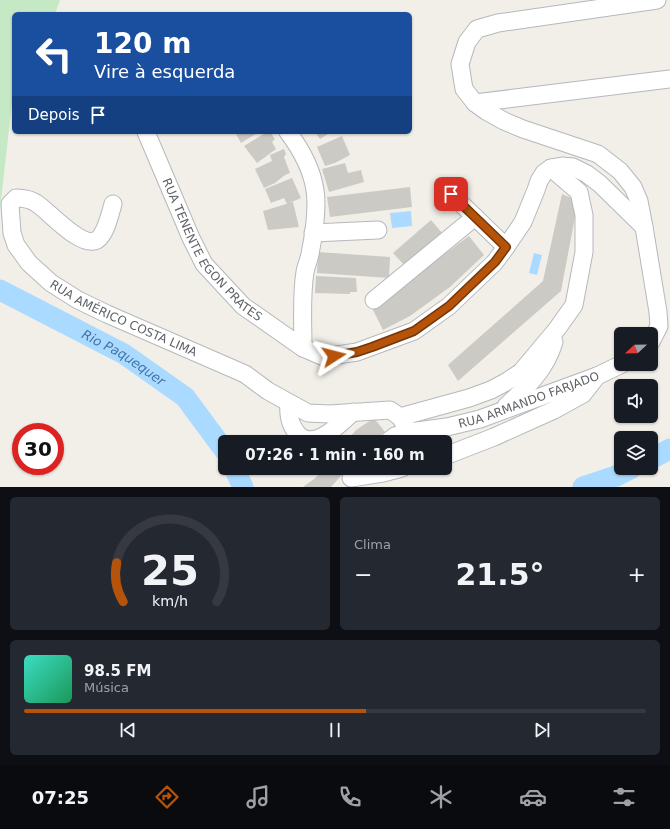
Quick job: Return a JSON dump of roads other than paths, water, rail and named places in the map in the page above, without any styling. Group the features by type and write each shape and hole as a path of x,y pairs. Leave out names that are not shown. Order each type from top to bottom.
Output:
{"street":[{"path":"657,0 498,23 477,29 467,42 460,64 464,89 475,103 486,111 523,129 598,154 620,170 633,187 639,201 644,227 659,326 658,328"},
{"path":"475,103 670,79"},
{"name":"RUA TENENTE EGON PRATES","path":"147,134 191,238 204,264 243,306 303,348 324,357 372,347 414,331 449,306 495,262 523,222 539,181 544,173 551,168"},
{"path":"289,134 300,150 309,170 315,189 316,207 313,233 310,255 305,271 303,299 303,348"},
{"path":"551,168 562,166 573,167 587,174 600,184 644,227"},
{"path":"409,432 400,417 469,398 491,390 521,372 557,329 574,305 584,252 584,215 579,192 551,168"},
{"path":"451,194 506,247"},
{"name":"RUA AMÉRICO COSTA LIMA","path":"113,204 109,220 104,231 97,240 87,242 74,235 36,202 27,198 16,198 10,204 12,234 16,245 29,263 51,283 78,300 245,374 268,391 308,413 330,414 390,410 400,417"},
{"path":"374,300 475,217"},
{"path":"313,233 378,230"},
{"path":"498,412 524,390 542,370 552,348 557,329"},
{"name":"RUA ARMANDO FARJADO","path":"398,435 409,432 447,427 480,419 597,376 614,368"},
{"path":"452,453 494,437 554,410 583,394 597,376"},
{"path":"289,403 289,421 300,438 308,440 316,440 328,433 353,412"},
{"path":"352,478 371,475"}],"water":[{"path":"411,211 412,226 392,228 390,213"},
{"path":"534,253 542,255 537,275 529,273"}],"waterway":[{"name":"Rio Paquequer","path":"0,290 124,354 185,397 218,442"},
{"name":"Rio Paquequer","path":"658,455 670,449"},
{"name":"Rio Paquequer","path":"237,475 243,487"},
{"name":"Rio Paquequer","path":"583,487 618,475"}]}
